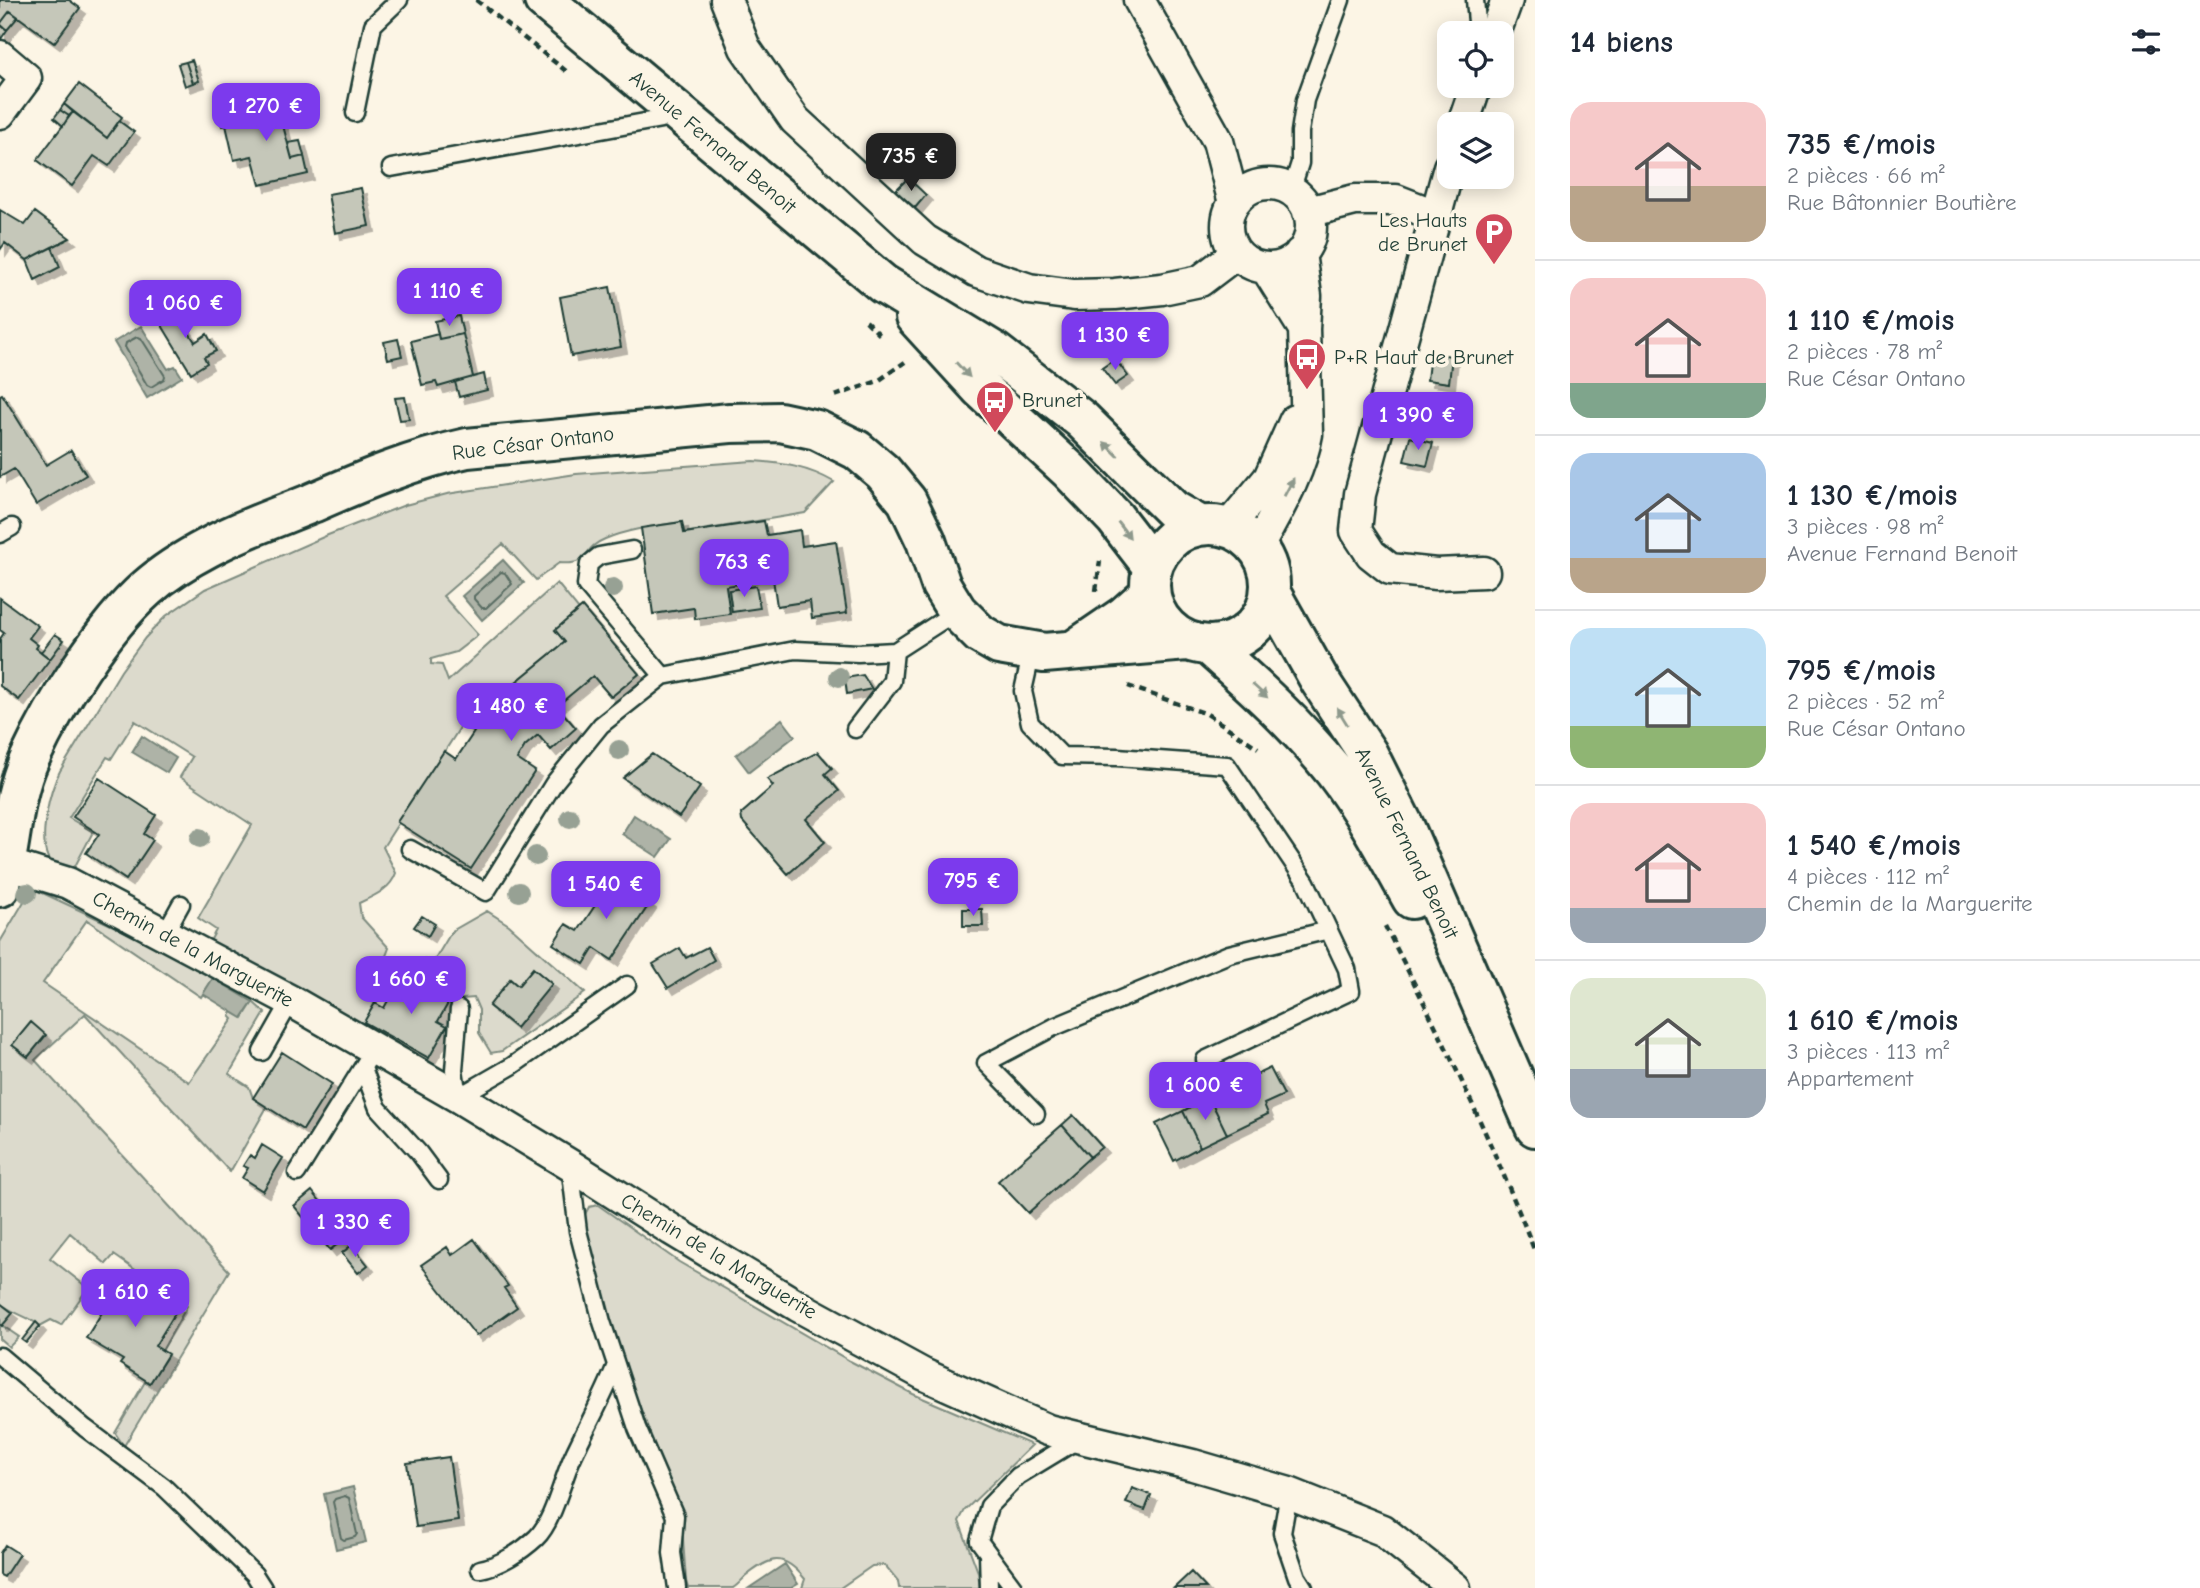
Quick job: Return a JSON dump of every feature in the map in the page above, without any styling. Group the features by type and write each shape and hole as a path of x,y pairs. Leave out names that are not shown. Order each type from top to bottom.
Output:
{"main road":[{"name":"Avenue Fernand Benoit","path":"544,0 883,284 980,388 1069,470 1115,518 1151,580"},
{"name":"Avenue Fernand Benoit","path":"883,284 995,352 1082,420 1173,510 1228,533"},
{"name":"Rue César Ontano","path":"3,877 16,799 30,759 86,661 117,619 148,587 212,545 379,475 435,455 508,443 730,423 780,422 817,430 857,450 883,472 907,500 942,585 957,611 980,634 999,645 1044,653 1198,643"},
{"path":"1187,529 1228,533 1266,561 1270,592 1265,609 1256,624 1242,636 1226,643 1198,643 1173,633 1161,622 1154,608 1151,580 1165,544 1187,529"},
{"name":"Rue César Ontano","path":"1075,649 1124,616 1151,580"},
{"name":"Avenue Fernand Benoit","path":"1270,592 1320,681 1368,754 1405,828 1535,1127"},
{"name":"Avenue Fernand Benoit","path":"1198,643 1275,705 1334,772 1371,827 1508,1065"}],"street":[{"path":"726,0 745,48 795,120 925,240 975,271 1029,289 1074,295 1115,293 1162,289 1200,281 1237,253"},
{"path":"1139,0 1218,141 1234,203"},
{"path":"1499,21 1507,0"},
{"path":"0,57 26,78 0,113"},
{"path":"1218,141 1290,196 1310,234 1300,253 1279,267 1266,268 1245,261 1230,242 1227,229 1228,215 1234,203 1250,188 1290,196 1396,200 1437,216"},
{"path":"1444,189 1360,494 1356,531 1371,554 1390,569 1436,575 1484,572"},
{"path":"1228,533 1295,476 1304,451 1307,391 1304,329 1306,296 1300,253"},
{"path":"1266,268 1304,329"},
{"name":"Chemin de la Marguerite","path":"3,877 23,869 68,883 291,1001 368,1058 458,1097 786,1299 923,1374 1048,1430 1193,1465 1289,1493 1382,1530 1455,1588"}],"lane":[{"path":"355,113 373,25 399,0"},
{"path":"1290,196 1300,163 1300,132 1305,100 1341,0"},
{"path":"1475,0 1477,21"},
{"path":"391,168 680,115"},
{"path":"632,550 599,556 589,564 586,585 663,676"},
{"path":"410,849 486,892 554,783 601,725 663,676 795,650 858,653 895,651 957,611"},
{"path":"855,729 892,681 895,651"},
{"path":"1032,651 1023,691 1030,723 1062,756 1227,765 1306,881 1347,969 1351,991 1205,1060"},
{"path":"165,933 181,904"},
{"path":"1036,1114 986,1063 1054,1027 1229,954 1329,930"},
{"path":"459,1009 454,1070 458,1097 512,1066 627,985"},
{"path":"262,1052 291,1001"},
{"path":"297,1173 368,1058"},
{"path":"368,1058 378,1108 419,1153 439,1180"},
{"path":"570,1165 578,1231 602,1322 637,1428 675,1516 672,1553 677,1588"},
{"path":"0,1356 85,1428 164,1487 254,1574 262,1588"},
{"path":"480,1569 490,1567 538,1537 554,1506 573,1455 602,1401 617,1365"},
{"path":"1014,1588 979,1541 989,1506 1018,1476 1081,1438"},
{"path":"1289,1493 1282,1533 1297,1577 1304,1588"},
{"path":"988,1553 989,1588"}],"path":[{"path":"476,0 571,75"},
{"path":"861,315 888,343"},
{"path":"823,399 847,394 908,364 897,352"},
{"path":"1096,597 1101,553"},
{"path":"1125,684 1207,714 1256,745 1265,754"},
{"path":"1384,924 1430,1014 1503,1172 1535,1252"}],"shaded area":[{"path":"753,461 795,467 834,482 805,513 684,533 682,522 633,530 597,543 577,562 559,563 536,580 503,544 443,596 478,635 456,652 431,659 431,664 442,665 448,681 557,583 579,610 555,630 565,642 483,709 470,729 461,726 383,847 396,873 386,888 359,903 361,917 389,948 386,956 403,973 420,959 434,961 452,931 487,911 509,925 585,993 502,1051 491,1053 479,1033 479,1010 474,998 450,1000 404,973 398,982 379,972 365,997 375,1003 365,1021 429,1058 426,1063 209,943 216,930 198,918 252,825 180,777 192,757 135,721 111,759 107,757 69,818 93,832 72,872 50,861 45,849 45,826 52,790 60,771 121,671 145,638 166,616 205,589 328,535 405,505 447,494 576,474","holes":["510,979 518,986 516,1028 489,1006"]},
{"path":"32,888 216,974 201,997 87,920 43,983 189,1082 233,1019 230,1016 232,1012 243,1018 253,1002 265,1013 229,1074 249,1087 253,1098 267,1107 230,1172 85,1014 35,1060 229,1271 124,1446 115,1433 146,1380 150,1382 168,1355 162,1351 187,1306 114,1255 106,1264 70,1233 50,1258 88,1288 61,1325 51,1320 40,1326 0,1303 0,942"},
{"path":"598,1205 679,1262 850,1361 913,1394 1032,1445 965,1510 959,1521 978,1572 980,1588 899,1588 898,1581 885,1565 872,1566 840,1588 802,1588 805,1579 797,1570 790,1564 776,1560 762,1565 733,1588 688,1588 681,1512 621,1359 587,1250 584,1216 589,1207"},
{"path":"0,1324 19,1337 9,1347 0,1339"}],"water":[{"path":"141,326 168,369 175,366 182,377 147,398 114,342"},
{"path":"503,560 524,583 482,620 462,596"},
{"path":"782,719 795,736 749,772 736,755"},
{"path":"142,736 176,758 167,773 132,752"},
{"path":"634,815 671,839 658,857 622,834"},
{"path":"213,978 253,1002 242,1018 203,994"},
{"path":"353,1487 366,1542 336,1549 324,1494"},
{"path":"785,1564 798,1584 791,1588 749,1588"}],"building":[{"path":"0,0 69,0 80,8 54,43 10,11 0,24"},
{"path":"10,11 18,17 7,30 0,24"},
{"path":"0,25 7,30 1,39 0,38"},
{"path":"192,60 199,81 193,83 186,62"},
{"path":"186,62 193,83 185,86 178,64"},
{"path":"79,84 122,117 107,138 64,104"},
{"path":"274,92 292,159 304,156 308,174 260,185 252,156 234,160 226,125 255,118 250,98"},
{"path":"227,96 234,123 222,126 215,99"},
{"path":"64,104 73,112 69,116 60,110"},
{"path":"60,110 69,116 63,126 54,118"},
{"path":"73,112 107,138 119,121 134,132 109,166 94,156 72,186 37,160"},
{"path":"300,141 304,156 292,159 288,143"},
{"path":"908,178 926,195 915,208 895,191"},
{"path":"361,188 369,226 335,233 328,194"},
{"path":"0,210 25,225 35,212 70,238 27,260 5,243 0,250"},
{"path":"52,247 60,267 35,280 27,260"},
{"path":"610,287 621,347 571,356 560,297"},
{"path":"172,305 195,342 207,334 216,351 204,357 207,363 191,373 155,314"},
{"path":"459,316 463,334 439,339 435,321"},
{"path":"438,334 439,339 463,334 473,377 438,387 436,382 422,385 411,341"},
{"path":"398,339 402,356 388,359 384,342"},
{"path":"1430,353 1452,356 1449,383 1427,380"},
{"path":"1115,359 1128,376 1115,385 1102,368"},
{"path":"484,374 487,390 459,397 455,382"},
{"path":"2,394 46,465 71,450 86,475 36,505 14,469 0,477"},
{"path":"405,397 409,419 400,420 395,398"},
{"path":"1410,437 1433,443 1427,466 1404,461"},
{"path":"764,521 767,535 800,530 802,546 836,541 847,613 812,618 810,601 777,606 773,579 726,586 730,614 695,619 694,608 653,614 641,528 682,522 684,533"},
{"path":"756,586 760,608 732,612 729,590"},
{"path":"0,598 38,626 29,638 38,645 36,648 50,659 19,700 0,686 0,639 4,633 0,630"},
{"path":"582,607 639,674 611,697 593,676 557,706 576,728 551,750 538,735 525,746 517,759 535,771 471,869 397,822 444,751 456,759 474,732 470,729 483,709 565,642 555,630"},
{"path":"55,634 64,640 50,659 41,652"},
{"path":"863,675 872,689 847,694 845,678"},
{"path":"818,752 832,768 825,774 839,791 806,819 825,842 788,874 742,821 741,814 773,786 767,779"},
{"path":"652,754 700,787 679,817 623,778"},
{"path":"99,778 156,815 144,834 153,840 126,880 86,853 99,834 73,817"},
{"path":"620,868 639,880 632,891 650,903 612,960 594,948 584,964 553,944 566,924 578,931"},
{"path":"963,909 982,909 983,926 963,926"},
{"path":"422,916 435,924 428,936 414,927"},
{"path":"707,947 714,960 668,988 653,964 680,948 686,958"},
{"path":"533,968 552,984 516,1028 489,1006 510,979 518,986"},
{"path":"403,973 450,1000 438,1021 447,1026 429,1058 364,1022 375,1003 384,1008"},
{"path":"31,1022 46,1035 28,1057 12,1045"},
{"path":"282,1052 332,1084 303,1130 253,1098"},
{"path":"1270,1068 1284,1095 1264,1104 1268,1114 1227,1134 1209,1097"},
{"path":"1209,1097 1227,1134 1200,1147 1183,1111"},
{"path":"1183,1111 1200,1147 1174,1161 1156,1124"},
{"path":"1073,1115 1102,1147 1090,1157 1062,1125"},
{"path":"1062,1125 1090,1157 1028,1213 998,1181"},
{"path":"262,1145 283,1158 263,1191 242,1178 248,1168 243,1166 250,1155 255,1158"},
{"path":"312,1191 348,1236 330,1250 294,1206"},
{"path":"474,1239 508,1286 504,1288 517,1307 476,1336 421,1265 447,1247 452,1255"},
{"path":"352,1245 368,1265 358,1273 342,1253"},
{"path":"134,1280 179,1307 155,1346 168,1354 150,1383 120,1364 123,1360 86,1338 116,1290 124,1295"},
{"path":"0,1303 13,1313 2,1326 0,1324"},
{"path":"36,1322 40,1326 26,1343 22,1340"},
{"path":"449,1457 458,1521 416,1527 407,1463"},
{"path":"1132,1488 1151,1495 1145,1510 1126,1503"},
{"path":"5,1545 19,1554 4,1577 0,1575 0,1553"},
{"path":"1191,1572 1206,1588 1174,1588"}],"place":[{"name":"Les Hauts de Brunet","path":"1494,266"},
{"name":"P+R Haut de Brunet","path":"1307,391"},
{"name":"Brunet","path":"995,434"}]}
